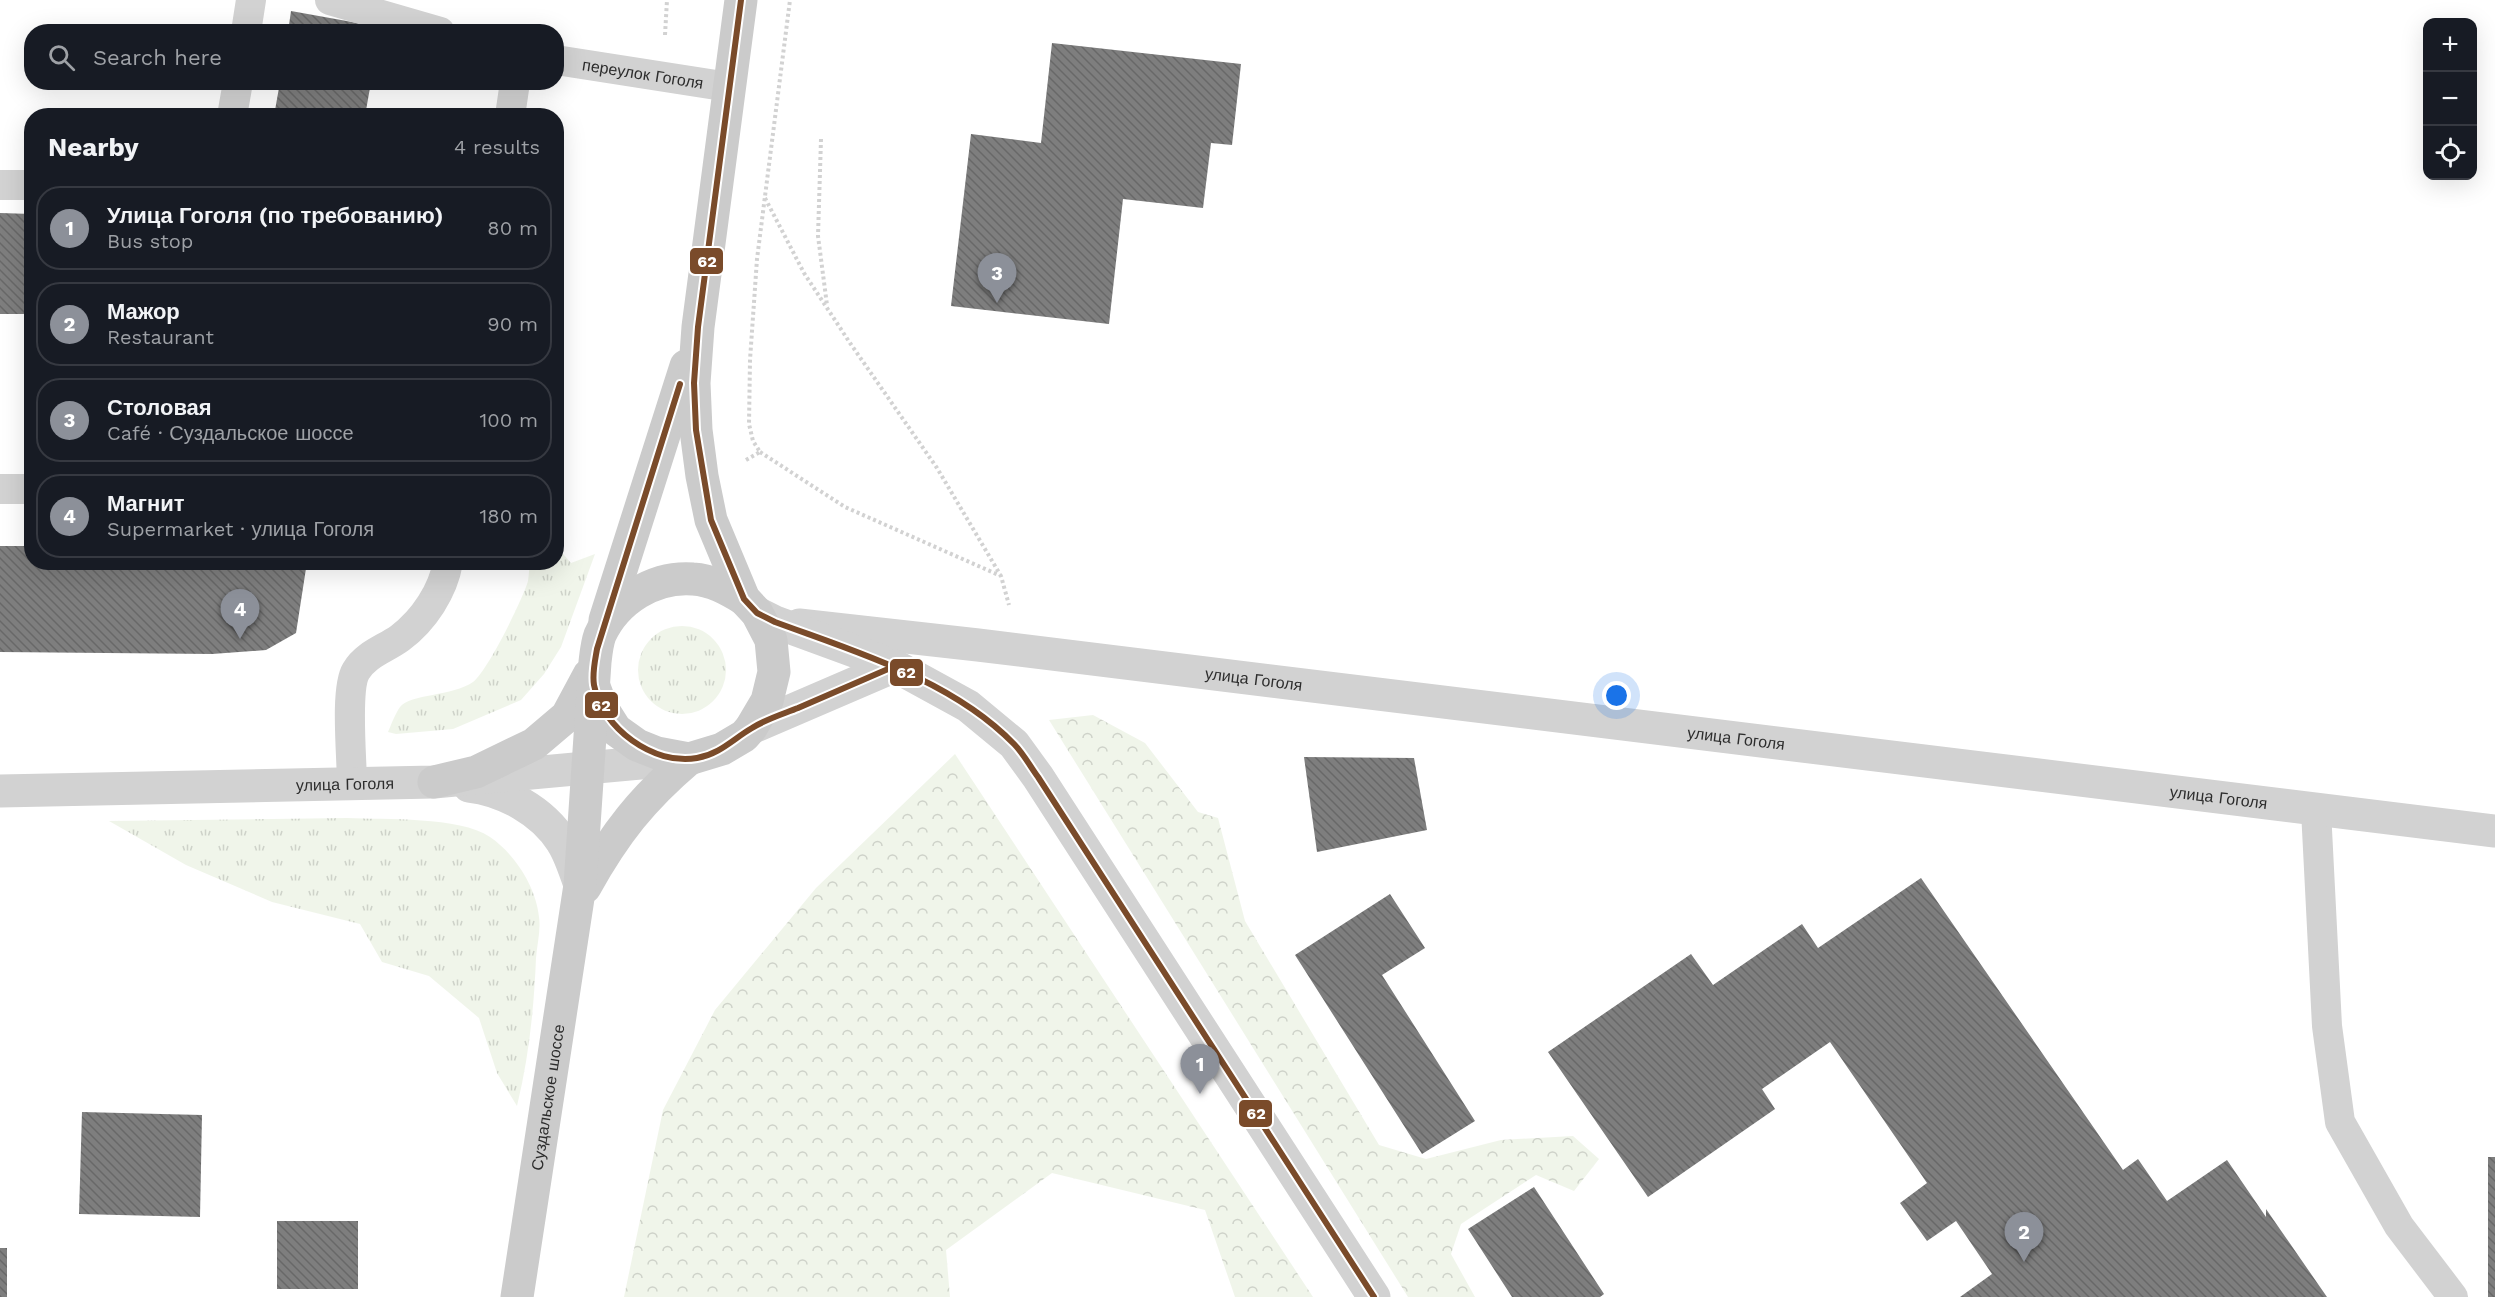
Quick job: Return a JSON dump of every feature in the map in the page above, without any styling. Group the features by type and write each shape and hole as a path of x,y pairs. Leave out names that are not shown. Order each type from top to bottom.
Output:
{"main road":[{"name":"Суздальское шоссе","path":"741,0 698,327 694,383 696,430 711,520 759,611"},
{"name":"Суздальское шоссе","path":"517,1297 580,891 596,660 698,327"},
{"path":"434,782 476,772 534,744 567,716 580,695 618,608 640,590 668,580 694,579 723,586 759,611 771,640 774,672 767,701 744,736 722,749 689,759 657,753 637,745 616,730 602,708 596,660"},
{"name":"Суздальское шоссе","path":"580,891 607,847 631,815 661,782 689,759"}],"street":[{"name":"улица Гоголя","path":"759,611 978,645 2495,831"},
{"path":"759,611 895,666 968,706 1014,744 1038,777 1374,1297"},
{"name":"улица Гоголя","path":"751,728 895,666 978,645"},
{"name":"улица Гоголя","path":"0,791 434,782 689,759"},
{"path":"434,782 482,787 505,795 530,810 546,822 563,843 580,891"}],"lane":[{"path":"247,24 250,0"},
{"path":"330,0 412,24"},
{"name":"переулок Гоголя","path":"564,61 729,87"},
{"path":"233,108 237,90"},
{"path":"511,108 514,90"},
{"path":"0,185 24,186"},
{"path":"0,489 24,489"},
{"path":"352,784 351,687 356,671 367,658 401,637 428,609 445,579 447,570"},
{"path":"2316,810 2328,1026 2340,1122 2399,1226 2452,1297"}],"path":[{"path":"790,0 757,259 750,360 749,424 753,441 760,452 845,507 1001,576"},
{"path":"821,139 818,236 828,309"},
{"path":"764,197 804,273 937,468 1001,576 1010,608"},
{"path":"746,460 760,452"}],"green space":[{"path":"595,554 561,647 544,674 521,700 453,729 396,734 388,732 398,710 405,703 465,687 479,676 504,635 528,581 529,570 564,570 564,555 571,563"},
{"path":"682,626 707,633 719,645 726,670 719,695 707,707 682,714 657,707 645,695 638,670 645,645 657,633"},
{"path":"1093,715 1145,743 1198,812 1218,818 1245,921 1379,1145 1426,1159 1501,1140 1573,1136 1599,1159 1574,1191 1536,1175 1461,1224 1451,1254 1475,1297 1408,1297 1049,720"},
{"path":"955,754 1313,1297 1235,1297 1205,1210 1052,1173 946,1250 950,1297 624,1297 663,1110 715,1010 816,888"},
{"path":"347,818 421,820 460,825 477,830 490,837 508,852 523,872 534,894 540,927 530,1032 517,1106 497,1073 479,1018 429,976 382,962 360,924 272,902 186,865 109,821"}],"building":[{"path":"291,11 363,24 289,24"},
{"path":"1052,43 1241,64 1232,145 1211,143 1203,208 1123,199 1109,324 951,306 971,134 1041,143"},
{"path":"279,90 370,90 366,108 275,108"},
{"path":"0,213 24,214 24,314 0,314"},
{"path":"0,546 24,546 24,570 306,570 296,633 266,650 212,654 0,652"},
{"path":"1304,757 1414,758 1427,830 1317,852"},
{"path":"1921,878 2123,1170 2138,1159 2167,1201 2227,1160 2266,1217 2266,1209 2327,1297 1960,1297 1992,1274 1956,1221 1927,1241 1900,1203 1927,1183 1830,1042 1762,1089 1775,1109 1648,1197 1548,1052 1691,954 1713,985 1802,924 1818,948"},
{"path":"1390,894 1425,948 1382,975 1475,1121 1422,1154 1295,955"},
{"path":"82,1112 202,1115 200,1217 79,1214"},
{"path":"2488,1157 2495,1157 2495,1297 2488,1297"},
{"path":"1534,1187 1604,1294 1600,1297 1512,1297 1468,1229"},
{"path":"277,1221 358,1221 358,1289 277,1289"},
{"path":"0,1248 7,1248 7,1297 0,1297"}],"transit line":[{"name":"62","path":"741,0 698,327 694,383 696,430 711,520 744,599 757,613 775,622 870,657 932,685 962,702 989,722 1017,748 1374,1297"},
{"name":"62","path":"680,384 597,649 594,685 607,716 632,741 648,750 681,759 697,758 720,750 763,722 895,666"}],"place":[{"name":"Столовая","path":"997,303"},
{"name":"Магнит","path":"240,639"},
{"name":"Улица Гоголя (по требованию)","path":"1200,1094"},
{"name":"Мажор","path":"2024,1262"}]}
